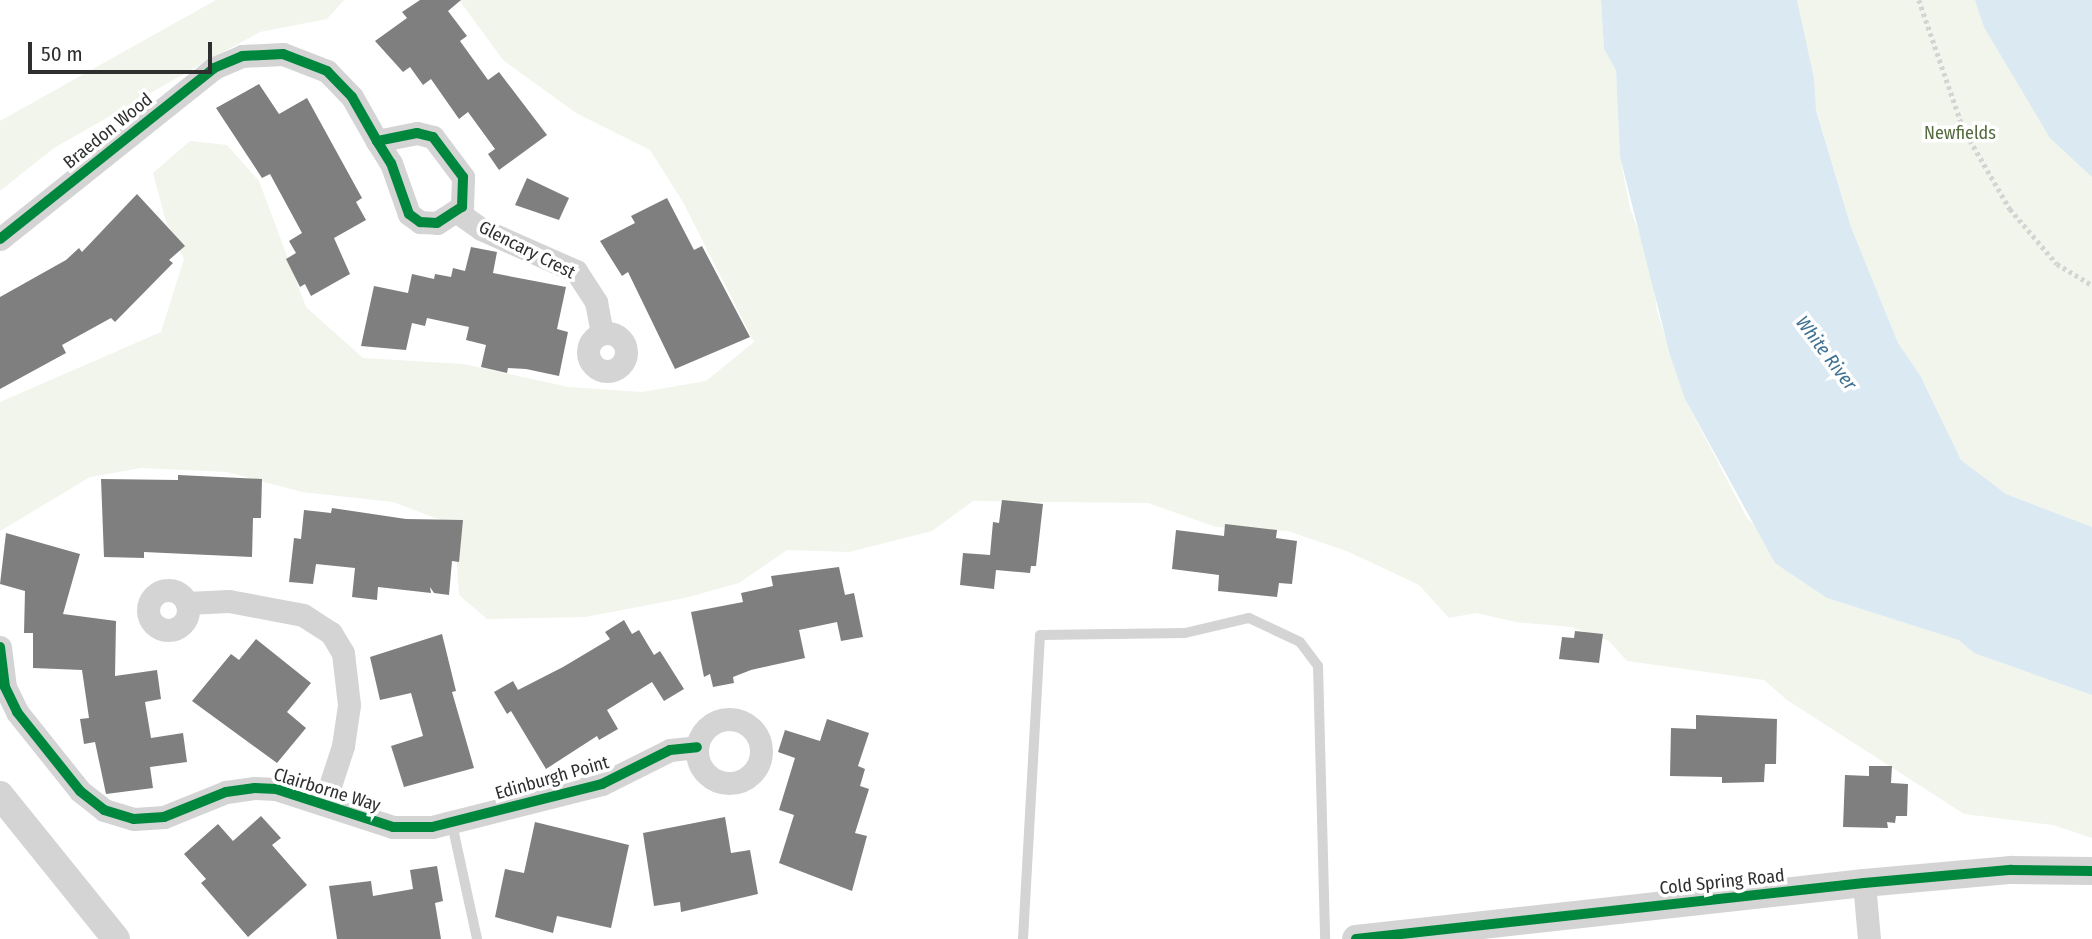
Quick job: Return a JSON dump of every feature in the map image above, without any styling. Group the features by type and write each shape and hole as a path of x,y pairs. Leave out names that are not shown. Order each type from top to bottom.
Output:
{"street":[{"name":"Braedon Wood","path":"0,239 214,68 242,56 283,54 306,60 336,78 377,141"},
{"name":"Glencary Crest","path":"377,141 417,133 433,137 463,177 466,198 457,212 481,229 576,271 596,302 602,333"},
{"path":"377,141 394,170 409,214 420,222 437,223 457,212"},
{"path":"187,603 229,601 303,615 321,624 336,641 343,653 349,705 343,746 324,804"},
{"name":"Clairborne Way","path":"0,647 5,687 17,712 80,791 104,810 134,819 155,819 226,792 255,788 324,804 393,827 452,824"},
{"name":"Edinburgh Point","path":"452,824 602,784 670,750 697,747"},
{"path":"0,795 116,939"},
{"name":"Cold Spring Road","path":"1356,939 1864,883 2011,870 2092,871"},
{"path":"1864,883 1869,939"}],"lane":[{"path":"1023,939 1040,635 1185,634 1249,618 1300,642 1318,666 1325,939"},
{"path":"452,824 477,939"}],"path":[{"path":"1920,0 1963,128 2010,209 2057,264 2092,285"}],"green space":[{"path":"216,0 344,0 327,19 260,32 212,58 54,148 0,191 0,121"},
{"path":"459,0 1601,0 1604,49 1616,69 1620,157 1630,208 1652,269 1657,311 1685,399 1747,518 1827,598 1960,640 1974,653 2092,695 2092,838 2053,825 1964,814 1787,700 1764,680 1627,661 1609,641 1572,627 1516,622 1476,613 1449,618 1419,585 1349,552 1288,531 1216,527 1148,503 973,501 932,531 849,552 787,550 739,583 685,598 585,617 487,619 459,595 455,536 441,520 393,502 302,492 227,472 141,468 90,477 0,531 0,402 161,332 184,259 165,218 153,173 190,141 227,145 259,181 306,307 363,358 463,364 569,387 642,392 706,381 754,342 683,202 650,150 576,113 503,60"},
{"name":"Newfields","path":"1797,0 2092,0 2092,527 2006,494 1961,460 1920,375 1898,343 1851,227 1816,109"}],"water":[{"name":"White River","path":"1601,0 1797,0 1814,79 1816,110 1851,227 1898,343 1920,375 1961,460 2006,494 2092,527 2092,695 1974,653 1959,640 1827,598 1775,563 1685,399 1670,355 1620,157 1616,70 1604,49"},
{"path":"1975,0 2092,0 2092,177 2050,138 1984,27"}],"building":[{"path":"420,0 461,0 448,11 467,36 460,41 488,80 499,72 547,135 499,170 488,154 495,149 468,112 459,119 431,79 423,85 410,67 403,72 375,41 407,18 402,12"},
{"path":"259,84 279,114 307,98 362,198 356,202 366,220 334,238 350,274 311,296 305,284 300,287 286,259 296,253 289,241 302,233 270,174 262,178 216,108"},
{"path":"527,178 569,198 559,220 515,205"},
{"path":"137,194 185,246 169,260 173,263 115,322 111,318 62,345 66,353 0,389 0,297 66,260 79,248 82,252"},
{"path":"667,198 694,250 702,246 750,337 675,369 628,272 622,276 600,241 635,223 631,216"},
{"path":"471,247 497,252 493,273 566,287 557,329 568,332 559,376 526,369 508,368 507,373 481,367 486,345 466,340 469,327 427,318 425,326 412,323 406,350 361,346 374,286 408,293 412,274 434,279 435,274 451,277 453,268 465,271"},
{"path":"178,475 262,479 261,518 253,518 252,557 144,552 144,558 104,557 101,479 178,480"},
{"path":"1002,500 1043,504 1036,566 1031,566 1030,573 996,570 994,589 960,585 963,553 990,555 993,522 999,523"},
{"path":"332,508 406,519 463,520 459,562 452,561 449,595 434,593 430,587 431,593 378,587 377,600 352,597 355,568 316,564 313,584 289,582 294,538 301,539 304,510 331,513"},
{"path":"1225,524 1277,530 1276,538 1297,541 1292,584 1279,583 1277,597 1218,591 1219,575 1172,569 1176,530 1224,536"},
{"path":"6,533 80,554 63,614 116,621 115,676 157,670 161,699 145,702 151,738 183,733 187,762 150,767 153,788 106,794 95,742 84,744 80,719 89,718 82,670 33,668 33,633 24,633 25,591 0,584"},
{"path":"839,567 845,595 854,593 863,637 841,641 837,622 799,630 805,658 751,670 733,677 734,683 713,687 710,674 704,677 691,612 743,602 741,593 773,586 771,576"},
{"path":"624,620 632,634 639,630 654,655 660,651 684,689 664,701 652,682 607,710 618,729 599,740 597,736 546,769 511,711 507,714 494,692 513,681 518,690 563,667 610,639 605,632"},
{"path":"1575,631 1603,634 1599,663 1559,659 1562,637 1574,638"},
{"path":"442,634 456,691 452,692 474,768 404,787 391,746 423,736 411,693 380,700 370,657"},
{"path":"256,639 311,683 287,712 306,728 277,763 192,701 231,654 239,660"},
{"path":"1696,715 1777,719 1776,764 1765,764 1764,782 1722,783 1722,777 1670,776 1671,728 1696,729"},
{"path":"827,719 869,733 858,766 865,769 860,786 869,789 855,833 867,836 852,891 779,863 794,815 779,810 795,758 778,752 785,730 820,741"},
{"path":"1869,766 1892,766 1891,783 1908,784 1907,816 1896,816 1895,823 1887,822 1888,828 1843,827 1845,775 1869,776"},
{"path":"261,816 281,838 272,845 307,885 248,937 201,883 206,879 184,854 218,824 233,841"},
{"path":"725,817 731,853 750,850 758,894 681,912 680,902 654,906 643,833"},
{"path":"535,822 629,845 611,928 557,916 553,933 495,917 505,869 524,873"},
{"path":"437,866 443,901 435,903 441,939 337,939 329,886 371,881 373,896 413,889 410,870"}],"cycle path":[{"path":"0,239 214,68 242,56 283,54 327,71 352,97 377,141 391,163 409,214 420,222 437,223 462,207 463,177 433,137 417,133 377,141"},
{"path":"0,647 5,687 17,712 80,791 104,810 134,819 164,817 226,792 255,788 276,789 393,827 432,827 602,784 670,750 697,747"},
{"path":"1356,939 1864,883 2011,870 2092,871"}]}
